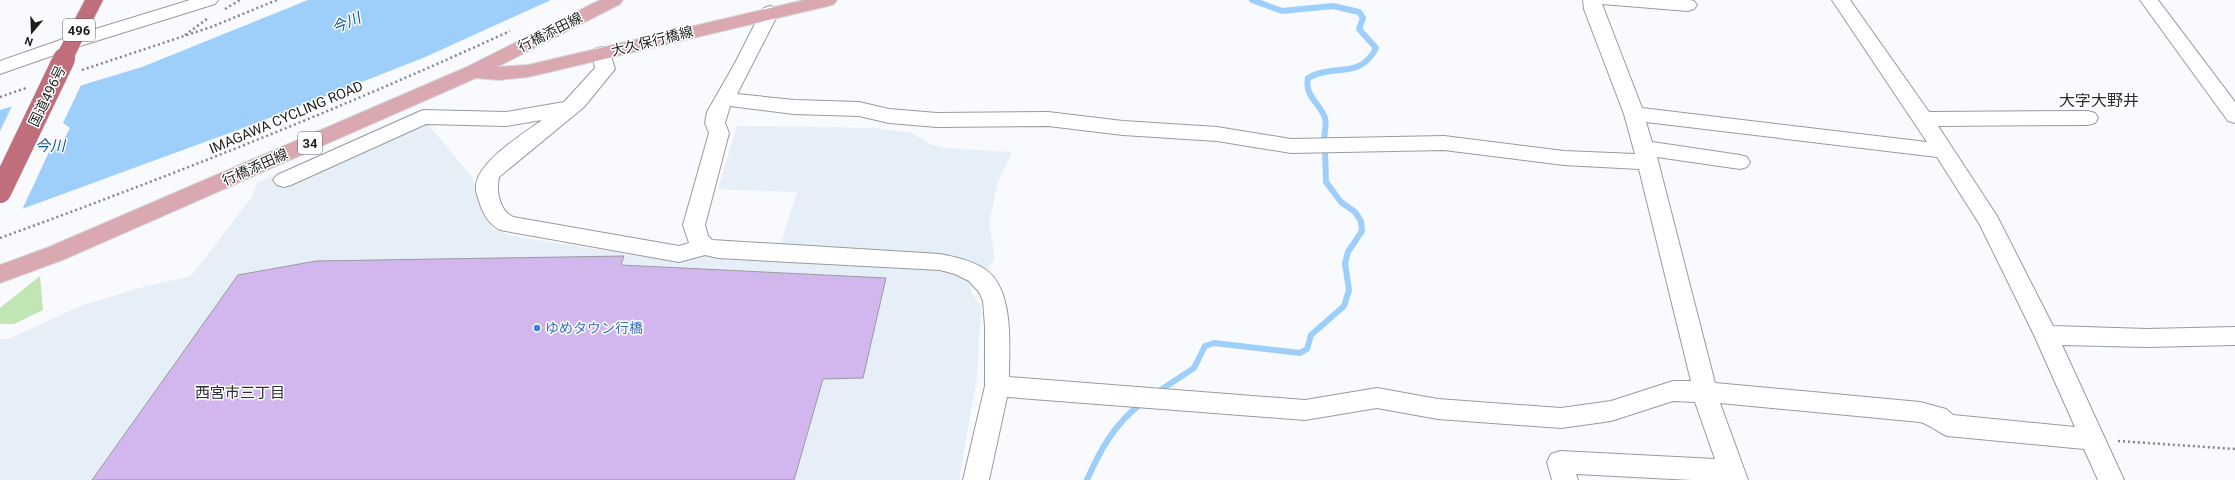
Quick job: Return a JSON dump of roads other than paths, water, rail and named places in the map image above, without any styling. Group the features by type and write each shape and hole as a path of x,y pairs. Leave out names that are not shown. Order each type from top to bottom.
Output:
{"highway":[{"name":"国道496号","path":"0,192 71,58 94,0"}],"main road":[{"name":"行橋添田線","path":"0,274 57,253 474,71 614,0"},
{"name":"大久保行橋線","path":"474,71 499,74 528,71 770,12 828,0"}],"street":[{"path":"0,68 71,58 209,0"},
{"path":"1565,480 1560,462 1733,475 1706,392 1646,155 1634,114 1620,72 1593,9 1592,0"},
{"path":"1608,0 1688,5"},
{"path":"1841,0 1923,119 1989,222 2046,335 2111,480"},
{"path":"2149,0 2235,116"},
{"path":"705,247 698,239 694,225 718,133 715,123 717,112 770,12"},
{"path":"602,53 605,69 582,97 498,165 489,175 486,187 493,211 498,219 508,224 679,254 705,247 940,262 961,266 977,275 989,288 994,301 997,326 997,386 976,480"},
{"path":"725,99 794,107 858,109 889,116 937,120 1048,119 1123,128 1217,134 1291,146 1444,144 1564,158 1646,155 1740,162"},
{"path":"284,180 423,117 506,119 569,108"},
{"path":"1634,114 1944,151"},
{"path":"1923,119 2088,118"},
{"path":"2046,335 2147,338 2235,336"},
{"path":"997,386 1305,410 1377,398 1438,409 1562,418 1611,411 1673,391 1706,392 1920,412 1937,416 1947,425 2092,439"}],"water":[{"name":"今川","path":"308,0 551,0 423,58 257,123 0,217 0,110 142,67"}],"waterway":[{"path":"1252,0 1282,11 1333,6 1359,12 1363,18 1359,29 1376,48 1370,58 1354,68 1327,71 1308,78 1307,84 1310,95 1323,113 1326,121 1324,141"},
{"path":"1156,393 1194,368 1205,346 1214,343 1300,353 1307,349 1311,335 1344,306 1349,290 1345,263 1348,252 1362,231 1361,221 1355,212 1341,202 1326,182 1325,151"},
{"path":"1087,480 1097,458 1116,428 1142,403"}],"place":[{"name":"ゆめタウン行橋","path":"537,328"}],"district":[{"name":"大字大野井","path":"2099,100"},
{"name":"西宮市三丁目","path":"240,393"}]}
